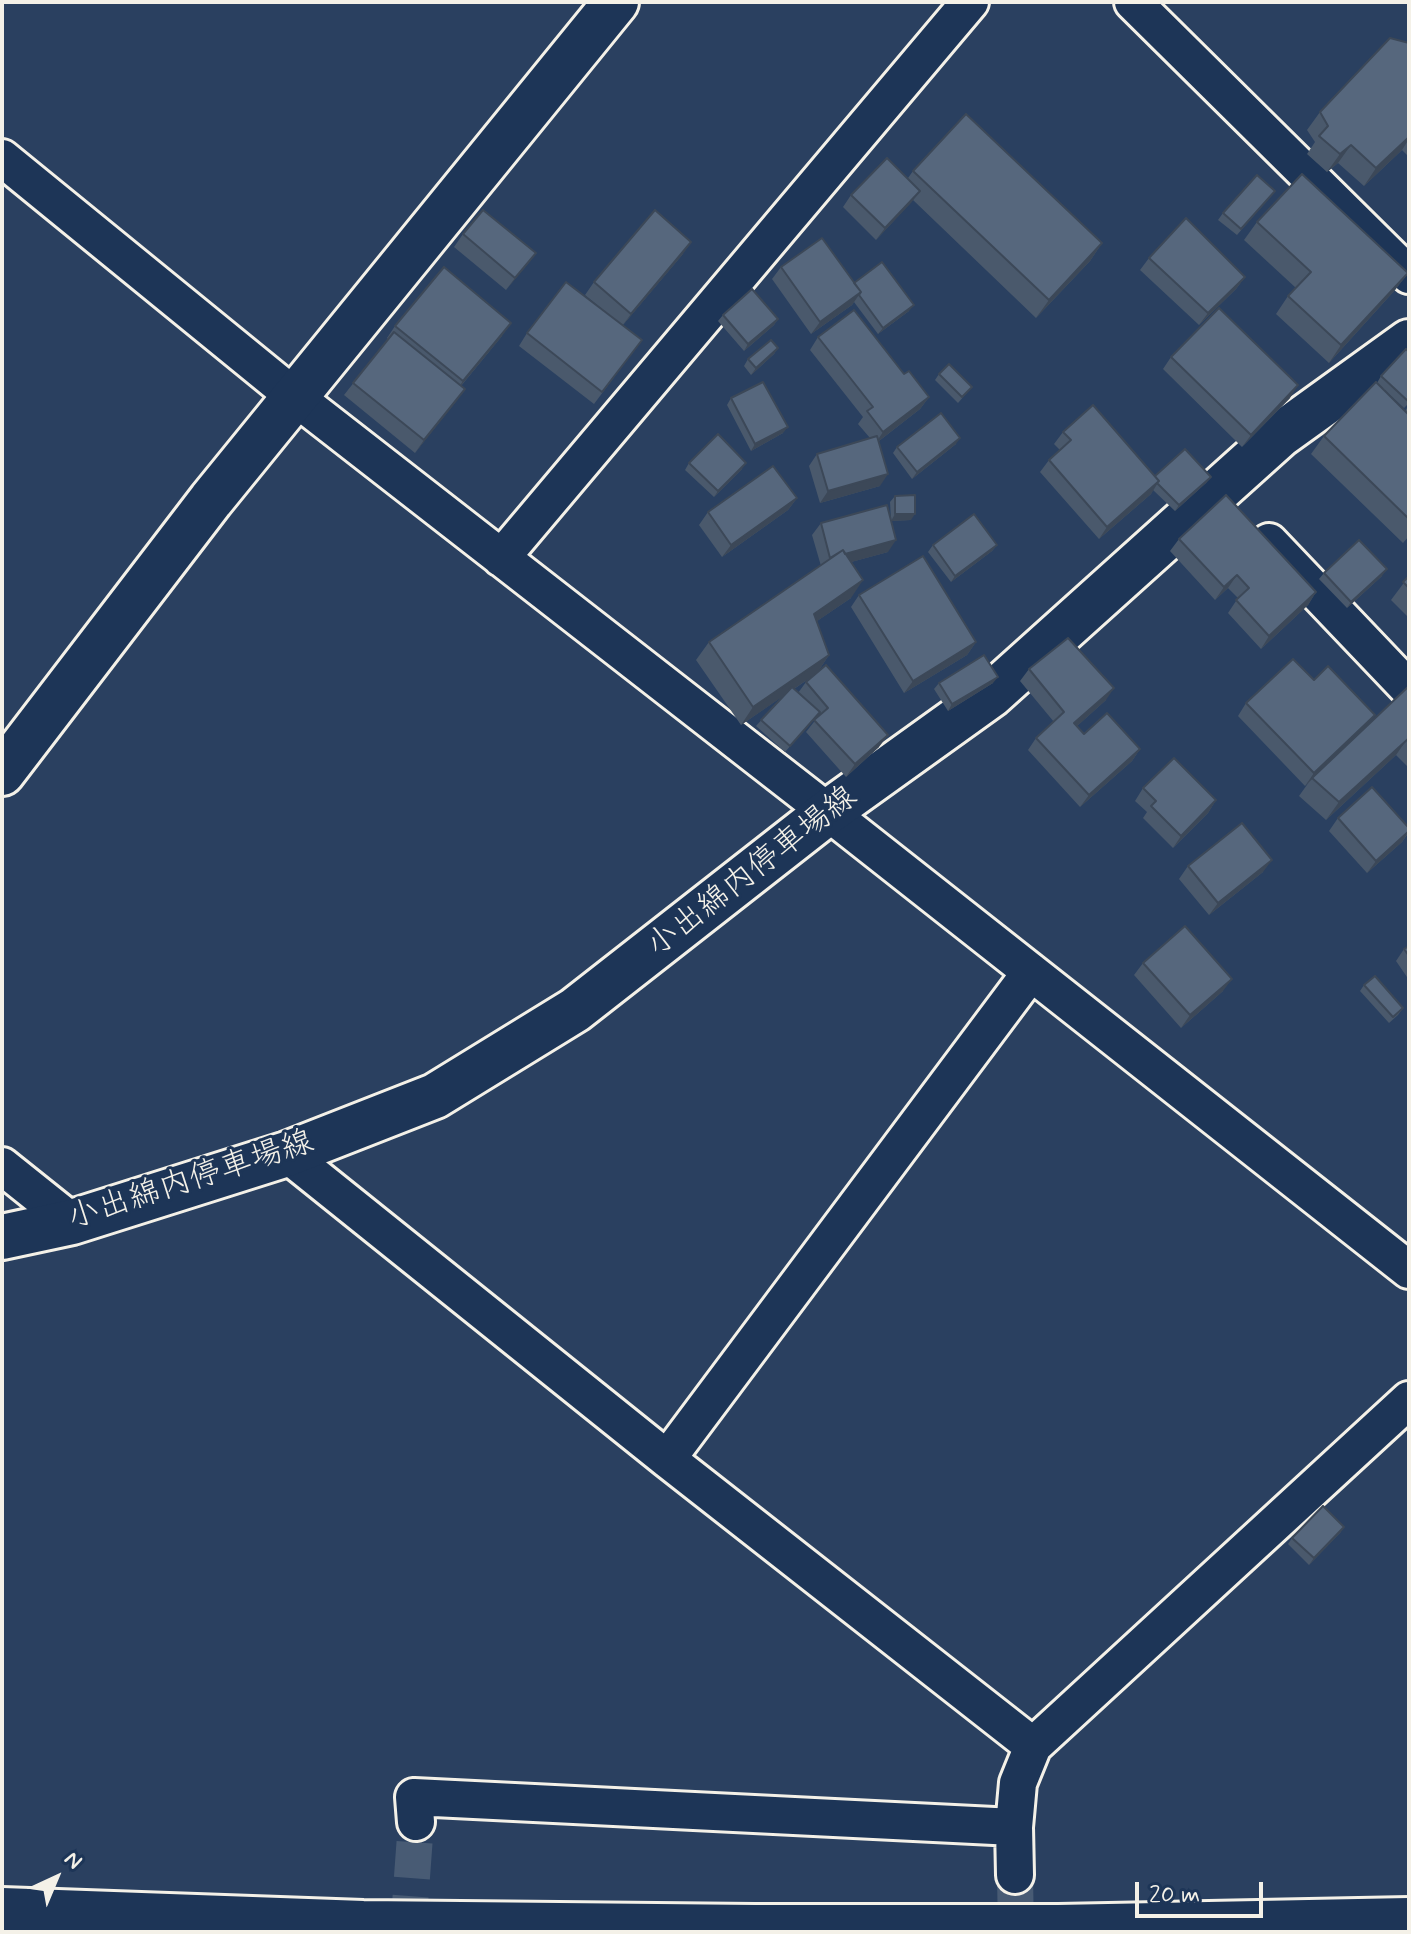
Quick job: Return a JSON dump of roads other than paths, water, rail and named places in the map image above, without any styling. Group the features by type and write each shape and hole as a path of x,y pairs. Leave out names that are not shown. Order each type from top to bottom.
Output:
{"main road":[{"path":"2,773 211,500 616,2"},
{"name":"小出綿内停車場線","path":"2,1237 72,1222 287,1154 435,1096 575,1010 828,812 991,695 1237,509 1280,435 1409,342"},
{"path":"2,1910 363,1923 755,1927 1058,1927 1409,1920"}],"street":[{"path":"501,558 970,2"},
{"path":"1133,2 1409,275"},
{"path":"2,158 295,397 1409,1270"},
{"path":"1237,509 1409,689"},
{"path":"667,1459 1031,972"},
{"path":"287,1154 667,1459 1033,1746"},
{"path":"2,1166 72,1222"},
{"path":"1015,1875 1014,1827 1018,1783 1033,1746 1409,1400"},
{"path":"416,1822 414,1797 1014,1827"}],"tunnel":[{"path":"408,1932 416,1822"},
{"path":"1015,1875 1016,1932"}]}
